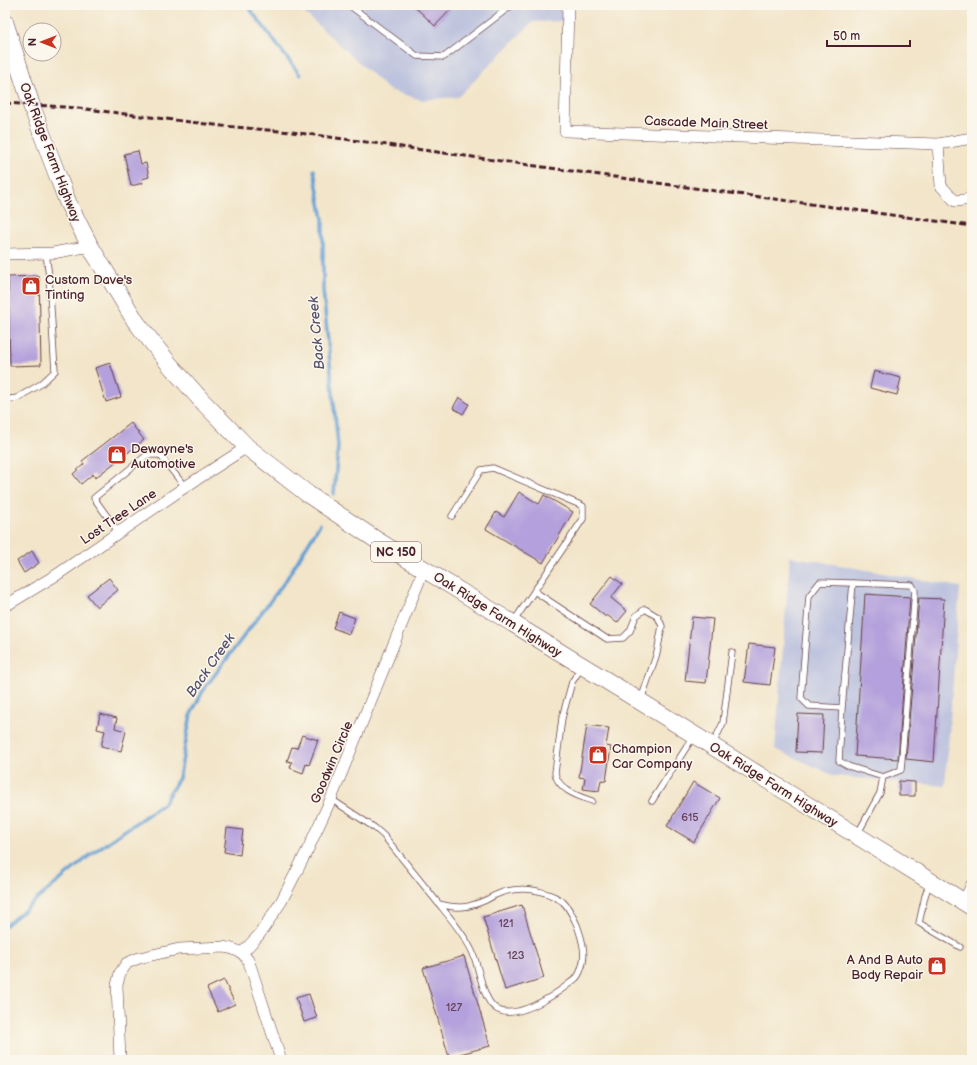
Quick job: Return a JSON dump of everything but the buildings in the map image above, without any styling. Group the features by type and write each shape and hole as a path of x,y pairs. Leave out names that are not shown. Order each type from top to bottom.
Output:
{"main road":[{"name":"Oak Ridge Farm Highway","path":"5,23 31,104 68,203 90,246 136,322 193,392 247,447 309,495 378,541 857,835 968,905"}],"street":[{"name":"Cascade Main Street","path":"568,5 565,131 938,144 972,138"},
{"path":"938,144 941,186 955,201 972,199"},
{"path":"5,254 53,253 90,246"},
{"name":"Lost Tree Lane","path":"5,606 58,574 185,487 247,447"},
{"name":"Goodwin Circle","path":"242,953 259,935 281,902 308,849 331,799 424,569"},
{"path":"968,905 972,884"},
{"path":"120,1060 117,986 120,973 127,963 139,958 179,949 224,948 233,949 242,953 248,960 280,1060"}],"lane":[{"path":"349,5 417,56 444,57 512,5"},
{"path":"5,400 18,398 42,384 55,371 46,253"},
{"path":"119,533 94,498 147,454 160,454 185,487"},
{"path":"452,516 480,470 492,468 583,506 583,520 512,623"},
{"path":"842,708 809,706 801,698 809,596 820,582 853,583 912,585 915,591 901,770 882,777 848,766 839,761 853,583"},
{"path":"534,591 607,639 623,638 630,631 636,616 645,609 658,617 662,626 656,653 641,702"},
{"path":"712,746 723,723 732,652"},
{"path":"582,666 572,682 562,718 555,773 556,778 565,788 577,796 592,801"},
{"path":"652,801 694,735"},
{"path":"857,835 880,793 882,777"},
{"path":"331,799 375,828 384,836 439,904 464,937 472,951 489,1002 495,1009 503,1012 518,1011 549,998 577,977 582,968 584,957 582,939 574,919 564,902 554,897 537,890 522,889 503,892 470,906 452,908 439,904"},
{"path":"930,881 919,923 960,948"}],"shaded area":[{"path":"296,5 568,5 567,21 533,22 458,97 422,100 389,90"},
{"path":"790,556 960,587 945,786 835,776 775,749"}],"waterway":[{"name":"Back Creek","path":"247,5 300,75"},
{"name":"Back Creek","path":"314,170 323,219 323,290 338,446 334,494"},
{"name":"Back Creek","path":"5,926 95,851 163,804 179,778 191,714 204,689 286,580 320,524"}],"railway":[{"path":"5,103 78,108 222,126 292,132 972,226"}],"place":[{"name":"Custom Dave's Tinting","path":"31,286"},
{"name":"Dewayne's Automotive","path":"117,455"},
{"name":"Champion Car Company","path":"598,755"},
{"name":"A And B Auto Body Repair","path":"937,966"}]}
